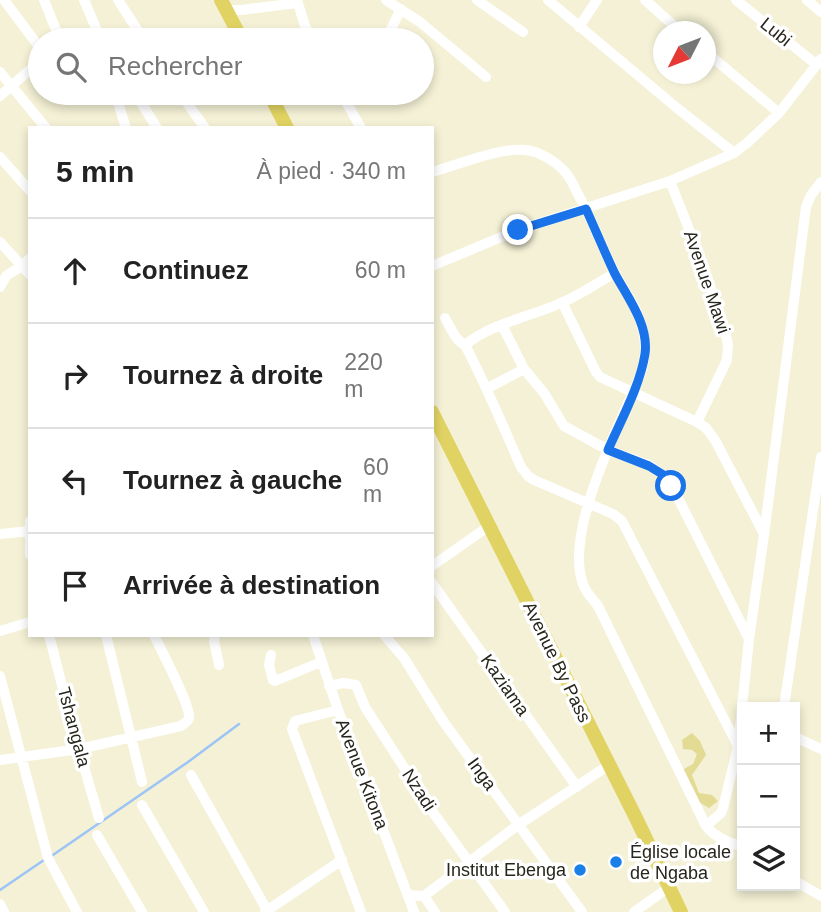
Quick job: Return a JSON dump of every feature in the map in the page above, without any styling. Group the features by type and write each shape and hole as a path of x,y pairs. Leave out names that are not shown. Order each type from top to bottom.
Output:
{"highway":[{"path":"224,5 236,28"},
{"path":"274,105 284,126"},
{"name":"Avenue By Pass","path":"434,416 681,912"}],"street":[{"path":"4,0 28,32"},
{"path":"44,0 56,28"},
{"path":"84,0 94,28"},
{"path":"118,0 136,28"},
{"path":"386,0 427,28"},
{"path":"477,0 523,32"},
{"path":"548,0 734,153"},
{"path":"579,27 597,0"},
{"path":"645,0 669,21"},
{"name":"Lubi","path":"736,0 819,62"},
{"path":"807,0 821,12"},
{"path":"224,5 241,10 297,1 306,28"},
{"path":"392,28 401,9"},
{"path":"434,34 486,77"},
{"path":"716,61 779,113"},
{"path":"434,265 518,230 670,181 734,153 779,113 819,62"},
{"path":"0,96 28,71"},
{"path":"0,72 44,126"},
{"path":"118,105 125,126"},
{"path":"143,105 156,126"},
{"path":"189,105 204,126"},
{"path":"348,105 360,126"},
{"path":"434,171 497,153 525,150 542,155 566,173 636,311 646,351 641,373 588,503 580,542 579,562 583,586 598,606 706,827 720,838 737,844"},
{"path":"0,157 28,189"},
{"name":"Avenue Mawi","path":"670,181 702,262 728,345 727,360 697,422"},
{"path":"743,702 806,207 821,182"},
{"path":"0,242 26,262 6,276 1,285"},
{"path":"465,345 502,325 562,302 615,273"},
{"path":"562,302 596,372 605,380 706,428 715,440 764,535"},
{"path":"445,318 465,345 488,388 521,467 528,476 613,514 622,521 737,744"},
{"path":"502,325 524,369 544,393 564,426 608,450 662,474 671,486 749,639"},
{"path":"488,388 524,369"},
{"path":"785,702 821,457"},
{"path":"434,565 489,526"},
{"path":"0,534 28,531"},
{"name":"Kaziama","path":"434,586 577,787"},
{"path":"0,631 28,623"},
{"name":"Tshangala","path":"51,637 99,818"},
{"path":"106,637 142,782"},
{"path":"0,760 79,749 181,726 187,722 189,718 171,669 155,637"},
{"path":"215,637 219,665"},
{"name":"Avenue Kitona","path":"314,637 338,710 414,912"},
{"name":"Inga","path":"386,637 404,658 443,721 582,912"},
{"path":"271,655 269,666 272,680 275,681 321,662"},
{"path":"0,676 48,858 77,912"},
{"name":"Nzadi","path":"329,685 356,685 365,707 432,811 505,912"},
{"path":"338,710 295,721 292,729 361,912"},
{"path":"800,739 821,749"},
{"path":"706,827 721,813 737,750"},
{"path":"408,895 424,896 518,825 609,765"},
{"path":"191,775 267,912 342,860"},
{"path":"142,805 204,912"},
{"path":"97,835 142,912"},
{"path":"800,884 821,896"},
{"path":"634,912 668,888"},
{"path":"424,896 435,912"},
{"path":"0,904 4,912"}],"shaded area":[{"path":"692,733 700,741 706,755 692,775 699,793 712,795 718,801 709,808 694,799 682,770 693,764 697,754 683,749 682,740"}],"waterway":[{"path":"50,857 239,724"},
{"path":"0,890 44,860"}],"place":[{"name":"Église locale de Ngaba","path":"616,862"},
{"name":"Institut Ebenga","path":"580,870"}],"route":[{"path":"518,230 586,209 615,273 636,311 646,351 641,373 608,450 649,466 662,474 671,486"}]}
